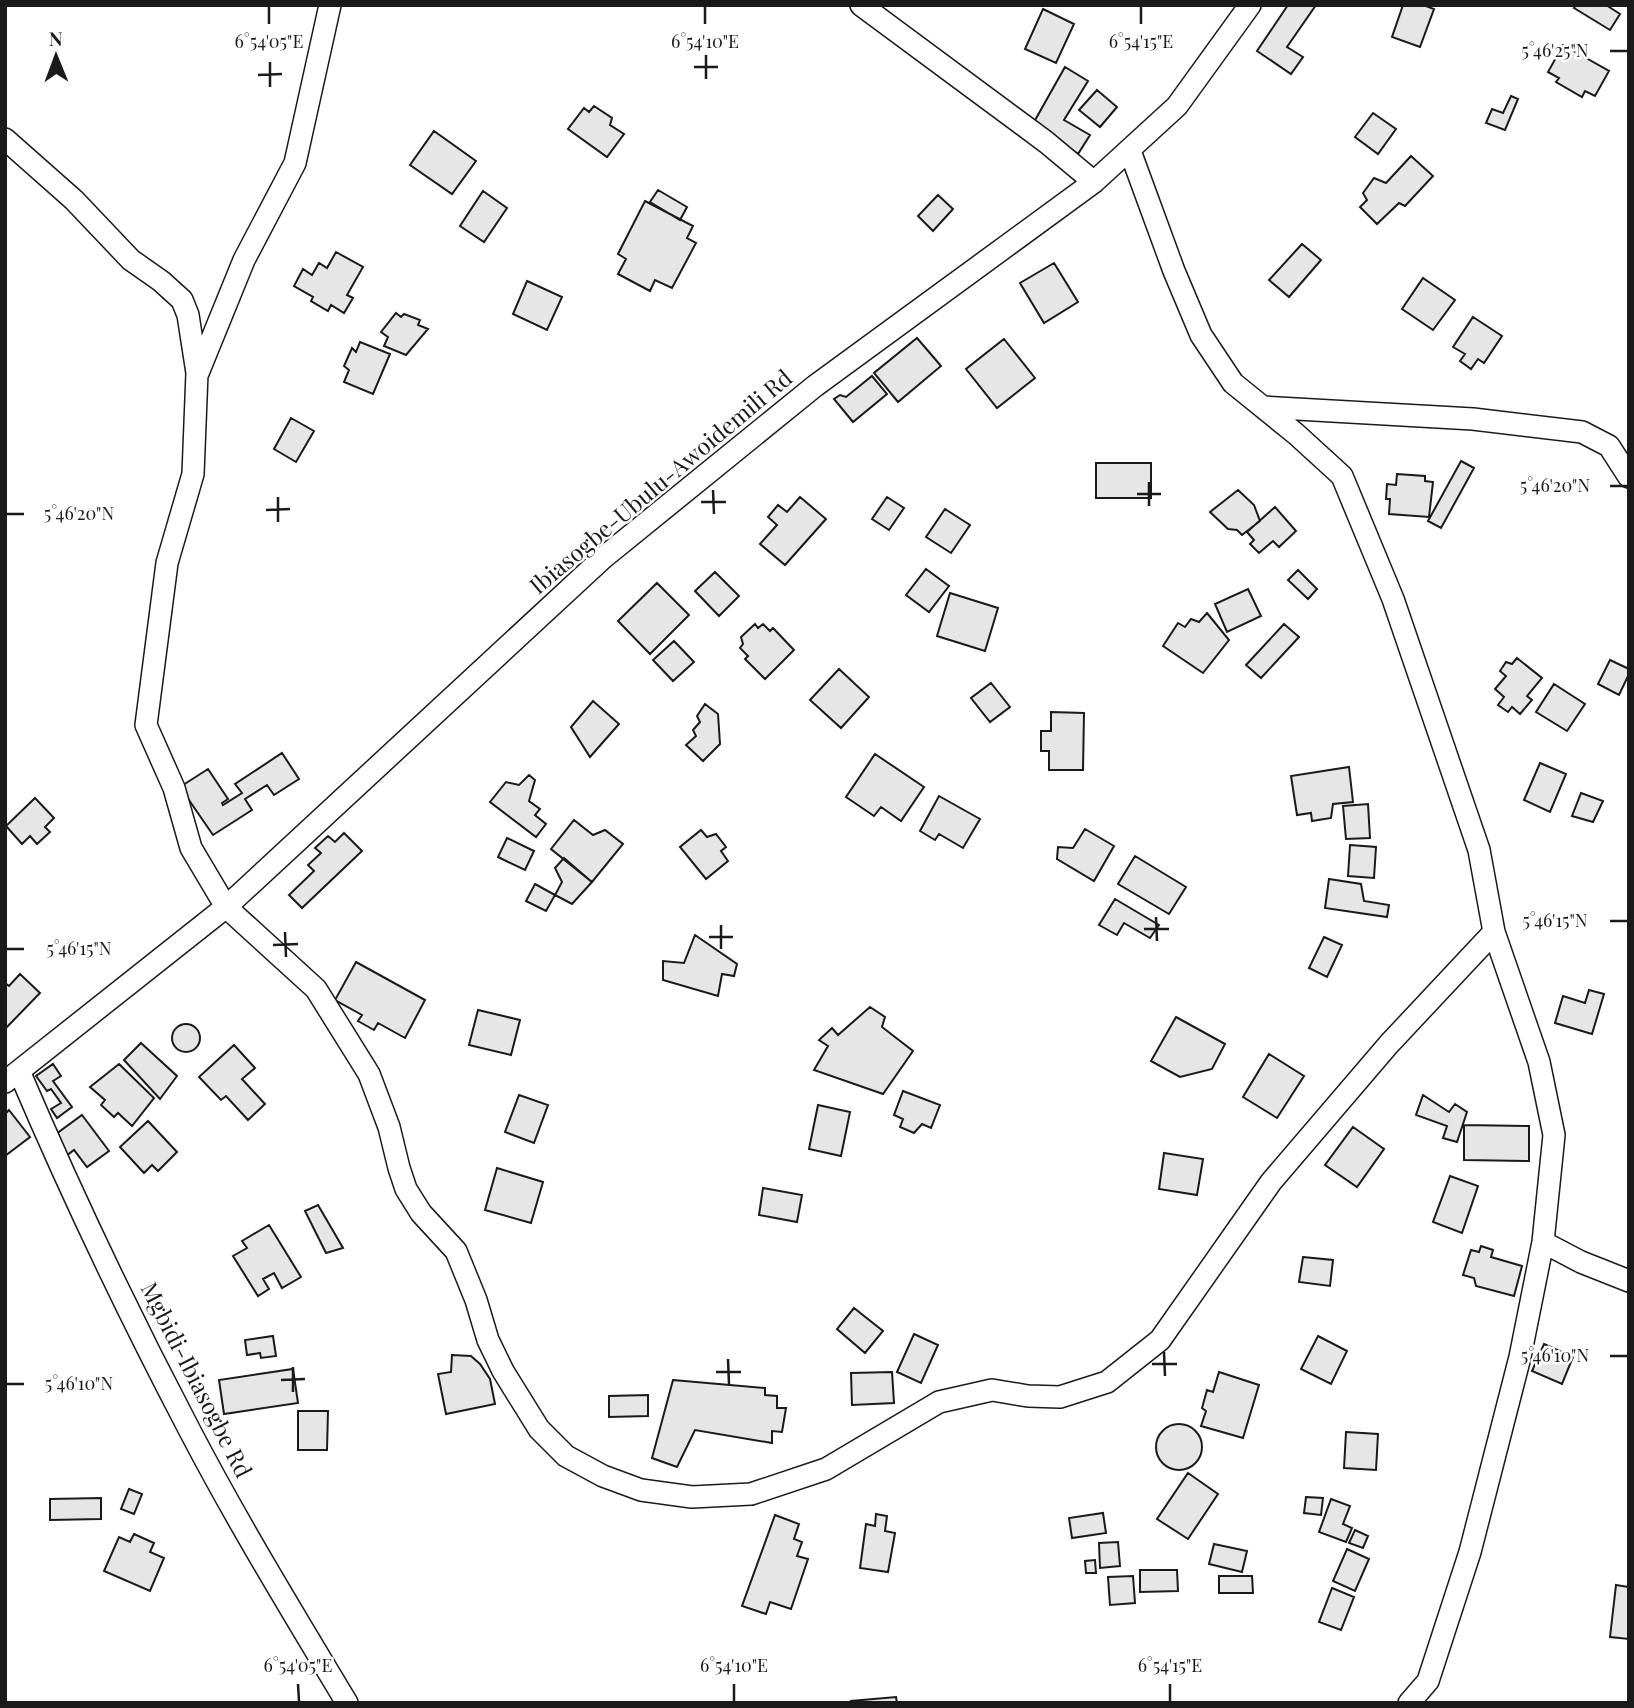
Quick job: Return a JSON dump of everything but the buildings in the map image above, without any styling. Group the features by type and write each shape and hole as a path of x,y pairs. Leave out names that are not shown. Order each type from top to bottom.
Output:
{"street":[{"path":"197,373 244,260 295,163 330,5"},
{"path":"861,5 1046,142 1094,182"},
{"name":"Ibiasogbe-Ubulu-Awoidemili Rd","path":"12,1076 226,907 603,558 815,386 1094,182 1130,151 1177,106 1250,5"},
{"path":"5,139 74,200 131,260 182,300 188,315 197,373 193,474 167,563 146,725 174,788 191,848 226,907 316,989 369,1074 389,1127 398,1168 407,1189 421,1213 456,1251 477,1300 488,1340 503,1371 539,1429 566,1456 603,1476 641,1490 692,1497 751,1494 826,1469 939,1402 992,1390 1028,1396 1060,1397 1107,1382 1160,1340 1271,1182 1389,1044 1494,932"},
{"path":"1130,151 1174,271 1201,335 1233,383 1342,476 1393,599 1479,850 1494,932 1539,1062 1553,1135 1543,1242 1520,1357 1470,1552 1422,1698"},
{"path":"188,315 199,326 216,324"},
{"path":"1262,407 1473,419 1582,432 1609,446 1629,477"},
{"name":"Mgbidi-Ibiasogbe Rd","path":"12,1076 190,1431 284,1599 347,1703"},
{"path":"1543,1242 1581,1262 1629,1281"}]}
